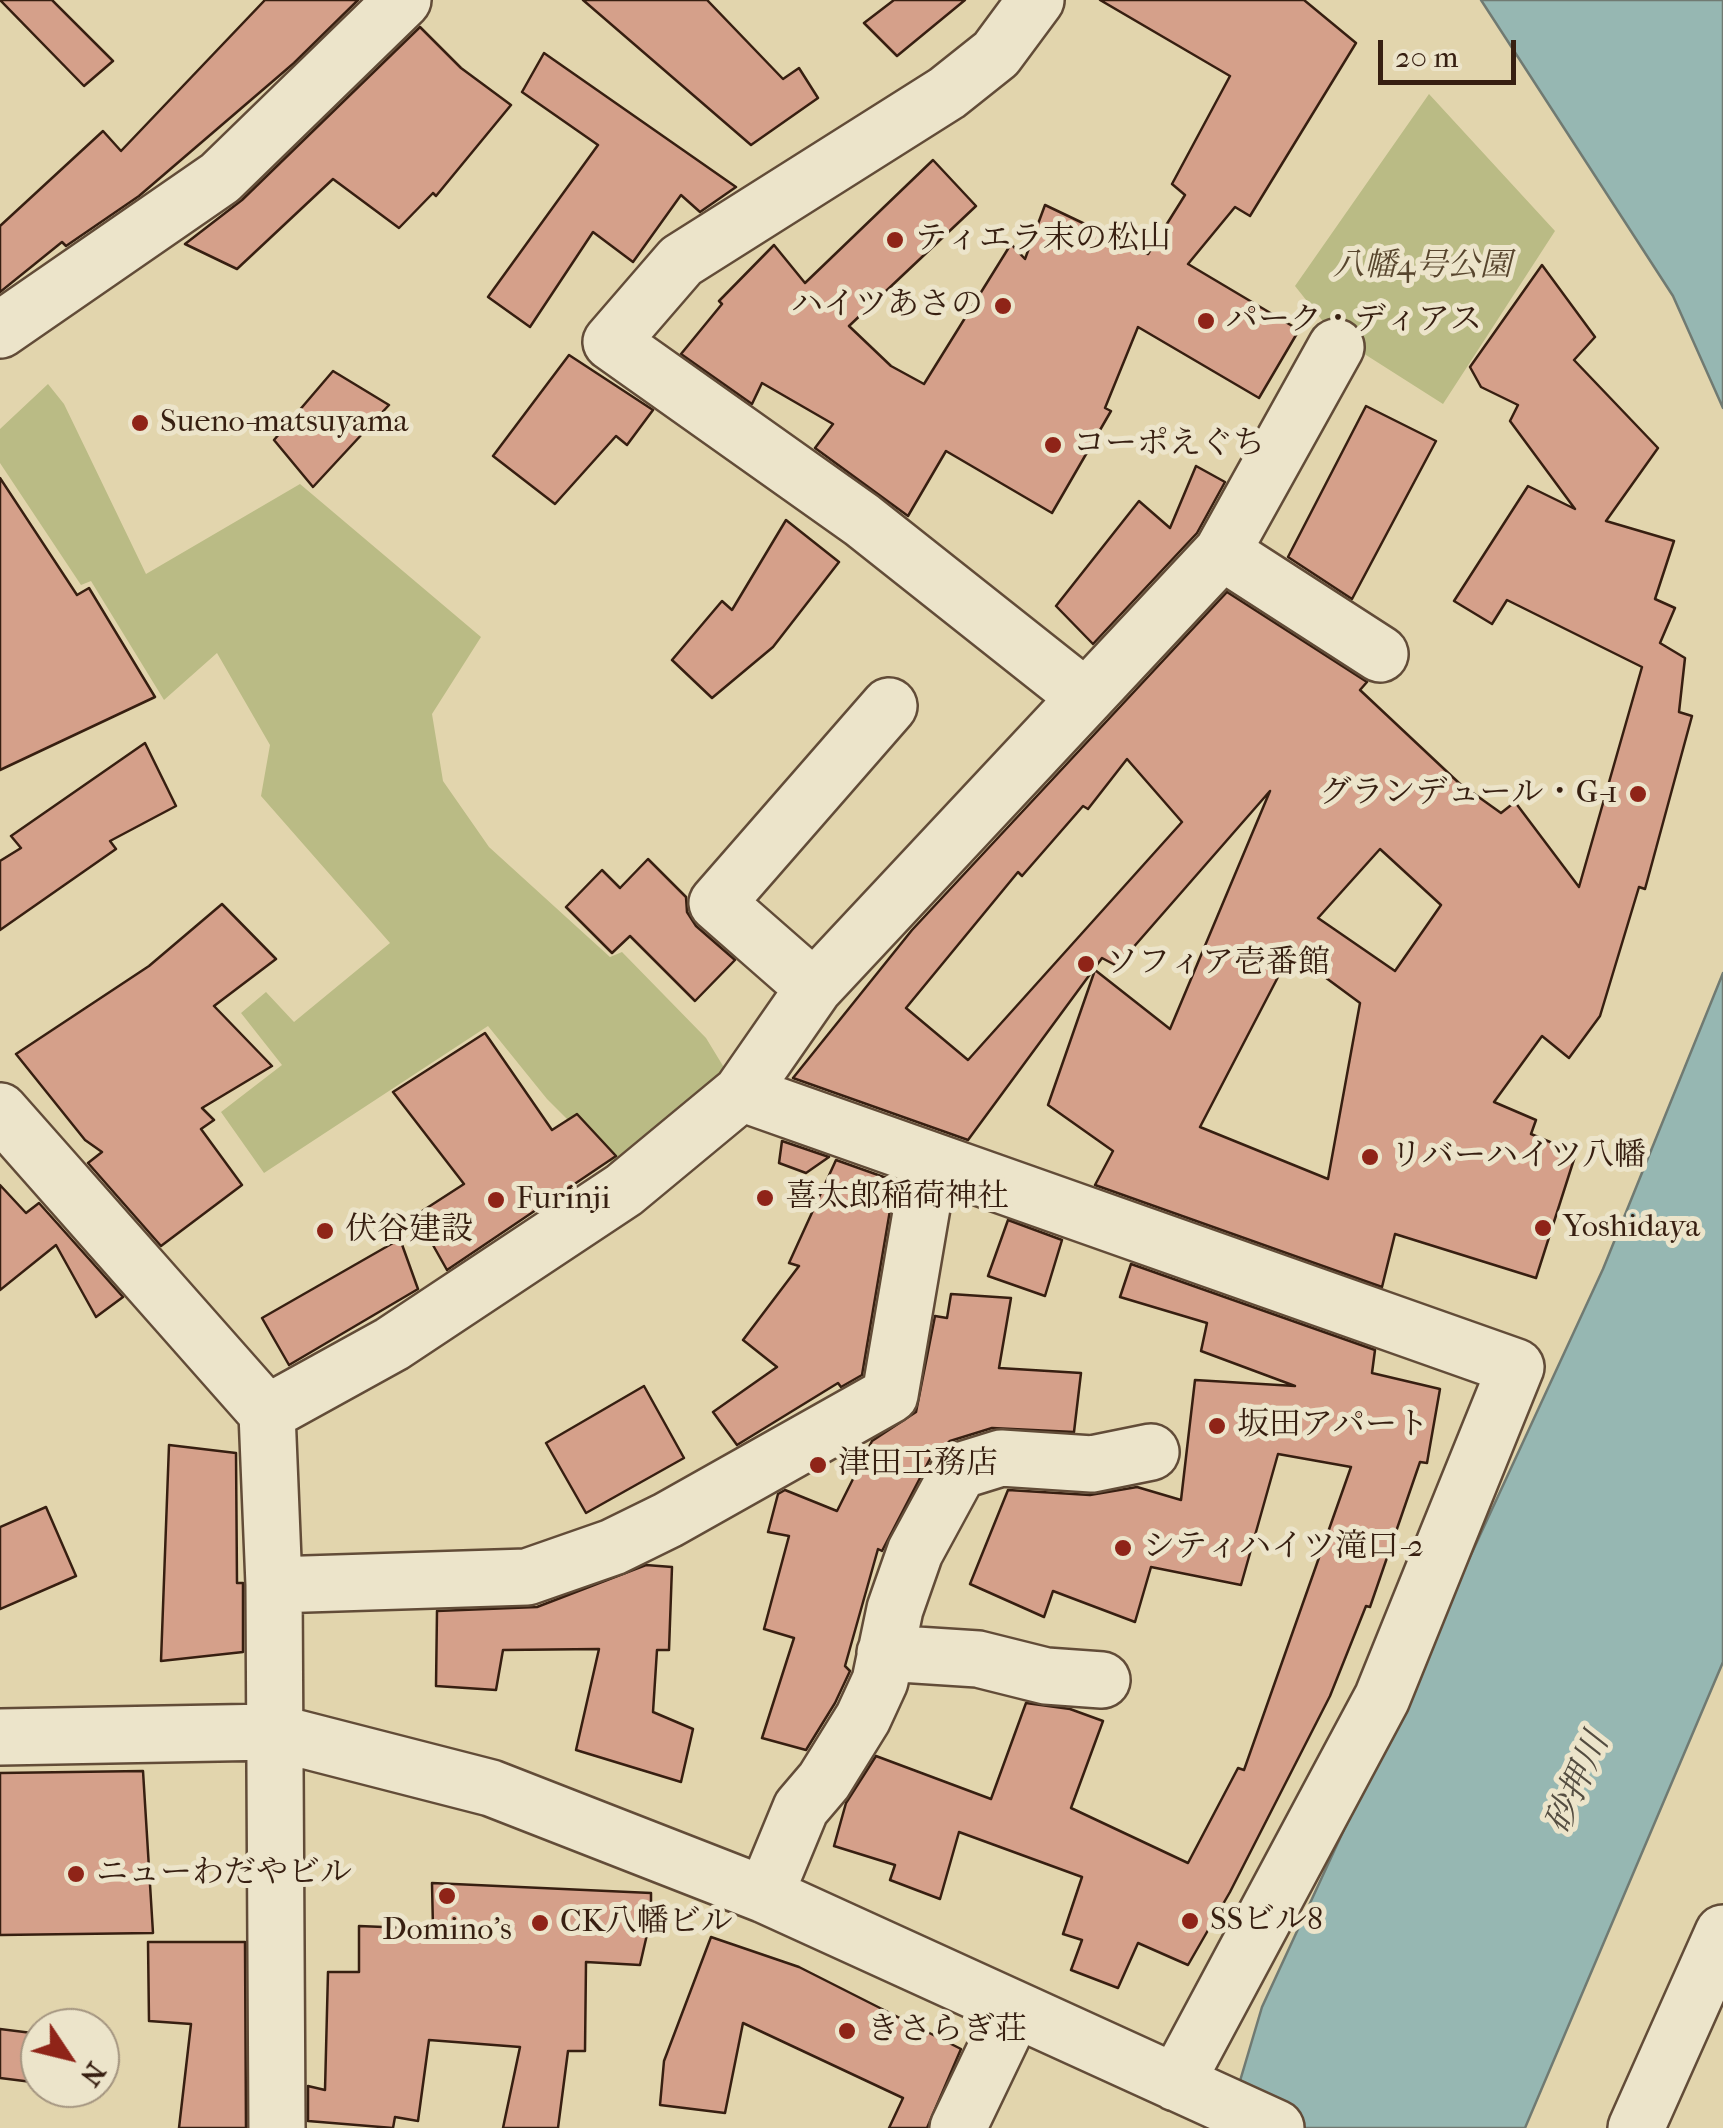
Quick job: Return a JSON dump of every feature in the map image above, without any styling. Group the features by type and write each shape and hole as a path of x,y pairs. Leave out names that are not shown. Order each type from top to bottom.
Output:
{"street":[{"path":"2,325 220,178 403,0"},
{"path":"1036,0 996,54 947,92 682,261 611,342 862,520 1084,696"},
{"path":"267,1412 392,1344 624,1190 741,1094 814,988 1222,552 1336,347"},
{"path":"1222,552 1380,654"},
{"path":"814,988 717,903 889,706"},
{"path":"741,1094 1516,1367 1382,1698 1194,2091"},
{"path":"0,1111 267,1412 274,1585 276,2128"},
{"path":"274,1585 527,1578 613,1547 668,1520 890,1396 930,1160"},
{"path":"764,1895 801,1808 824,1781 864,1718 914,1552 959,1471 1001,1458 1092,1464 1151,1452"},
{"path":"885,1653 978,1659 1046,1676 1102,1680"},
{"path":"0,1737 273,1732 491,1788 764,1895 1276,2128"},
{"path":"1636,2128 1723,1933"},
{"path":"958,2128 1015,2010"}],"green space":[{"name":"八幡4号公園","path":"1429,94 1555,231 1443,404 1333,334 1295,286"},
{"path":"48,384 64,404 146,574 300,484 481,637 432,714 443,781 489,847 610,957 622,952 706,1038 731,1079 619,1171 547,1099 488,1026 264,1173 221,1112 282,1065 241,1013 266,992 294,1022 390,943 261,796 270,745 217,653 164,700 91,581 81,585 0,463 0,429"}],"water":[{"path":"1481,0 1723,0 1723,408 1673,296"},
{"name":"砂押川","path":"1723,973 1723,1662 1525,2128 1226,2128 1262,2007 1603,1269"}],"building":[{"path":"0,0 52,0 113,61 84,86"},
{"path":"265,0 358,0 294,63 139,196 66,246 62,242 0,292 0,226 103,131 121,151"},
{"path":"583,0 707,0 783,79 799,68 818,98 751,145"},
{"path":"894,0 965,0 897,56 864,23"},
{"path":"1100,0 1304,0 1356,43 1250,216 1235,207 1188,264 1299,330 1259,398 1138,327 1105,408 1111,411 1052,513 946,451 908,516 815,448 833,424 762,383 752,404 681,354 722,304 719,301 774,245 805,283 933,160 976,206 849,326 891,366 924,384 1011,244 1025,259 1045,205 1148,254 1185,195 1172,184 1230,76"},
{"path":"420,27 461,68 511,105 436,196 433,193 399,228 333,179 237,269 185,244 242,200"},
{"path":"544,53 736,187 700,212 681,195 633,262 593,232 530,327 488,297 598,145 522,92"},
{"path":"1542,265 1595,337 1574,360 1658,448 1606,521 1674,541 1655,599 1675,608 1660,643 1685,658 1679,712 1692,716 1645,889 1639,887 1600,1016 1569,1058 1542,1036 1494,1102 1536,1120 1531,1134 1576,1153 1536,1278 1395,1234 1382,1287 1095,1185 1113,1151 1048,1105 1095,970 1170,1029 1270,791 1117,966 1102,958 968,1140 793,1078 912,930 1227,592 1367,682 1360,690 1459,783 1501,813 1515,802 1579,887 1642,667 1507,600 1492,624 1454,601 1528,486 1575,509 1510,421 1518,405 1481,387 1470,367","holes":["1127,759 1182,822 968,1060 906,1008 1018,872 1022,876 1083,806 1088,809","1380,849 1441,905 1395,971 1318,918","1291,952 1360,1003 1328,1179 1200,1127"]},
{"path":"569,355 653,410 627,445 616,436 555,504 493,456"},
{"path":"333,371 389,405 313,487 274,440"},
{"path":"1366,406 1436,441 1352,599 1288,557"},
{"path":"1196,466 1225,482 1197,533 1093,644 1056,606 1139,501 1170,528"},
{"path":"0,478 77,595 89,588 155,697 0,770"},
{"path":"786,520 839,562 773,647 712,698 672,660 722,601 732,610"},
{"path":"145,743 176,806 110,841 116,849 0,930 0,861 21,848 11,836"},
{"path":"648,859 686,897 687,912 696,926 735,960 695,1001 630,936 612,953 566,907 602,870 620,888"},
{"path":"222,904 276,959 214,1006 272,1066 202,1108 214,1120 201,1129 242,1185 161,1246 88,1163 102,1152 85,1140 16,1054 149,966"},
{"path":"485,1033 552,1130 577,1114 616,1156 447,1270 416,1215 464,1184 393,1092"},
{"path":"782,1141 829,1157 806,1173 779,1163"},
{"path":"836,1160 895,1181 862,1375 841,1387 838,1383 737,1445 713,1412 777,1367 743,1340 799,1266 789,1263"},
{"path":"0,1185 26,1213 39,1203 123,1297 96,1317 56,1245 0,1290"},
{"path":"1008,1220 1062,1240 1045,1296 988,1276"},
{"path":"400,1239 418,1289 289,1365 262,1318"},
{"path":"1131,1264 1375,1350 1372,1373 1440,1389 1427,1463 1420,1462 1370,1607 1366,1606 1330,1696 1230,1892 1188,1965 1138,1943 1118,1988 1071,1970 1082,1940 1063,1934 1082,1877 959,1832 940,1899 890,1880 895,1865 834,1846 846,1803 876,1756 991,1799 1026,1703 1070,1709 1103,1721 1071,1808 1188,1863 1238,1768 1244,1770 1351,1467 1278,1454 1241,1585 1151,1567 1135,1622 1053,1591 1044,1617 970,1584 1008,1490 1090,1495 1137,1487 1181,1500 1195,1380 1295,1386 1201,1351 1207,1323 1120,1297"},
{"path":"951,1294 1011,1298 999,1368 1081,1373 1074,1432 992,1428 950,1441 932,1455 882,1551 878,1549 845,1666 850,1671 835,1703 806,1750 762,1738 794,1638 764,1629 789,1536 768,1532 778,1494 785,1490 837,1511 872,1441 916,1412 935,1316 947,1318"},
{"path":"644,1386 684,1458 586,1513 546,1443"},
{"path":"169,1445 236,1453 237,1583 243,1583 243,1652 161,1661"},
{"path":"46,1507 76,1576 0,1609 0,1527"},
{"path":"646,1565 672,1567 669,1650 657,1650 653,1712 693,1729 681,1782 576,1750 599,1649 503,1650 496,1690 436,1686 437,1611 537,1607"},
{"path":"143,1771 153,1933 0,1935 0,1773"},
{"path":"432,1883 651,1893 651,1917 640,1965 586,1962 585,2051 568,2051 558,2128 503,2128 520,2047 429,2040 418,2121 395,2117 393,2128 308,2121 308,2086 325,2090 328,1972 359,1972 359,1926 433,1929"},
{"path":"711,1937 799,1967 961,2049 927,2128 889,2128 903,2098 743,2023 725,2113 660,2105 664,2061"},
{"path":"148,1942 245,1942 246,2128 179,2128 191,2024 149,2021"},
{"path":"0,2029 20,2032 20,2080 0,2078"}],"place":[{"name":"ティエラ末の松山","path":"895,240"},
{"name":"ハイツあさの","path":"1003,306"},
{"name":"パーク・ディアス","path":"1206,321"},
{"name":"Sueno-matsuyama","path":"140,423"},
{"name":"コーポえぐち","path":"1053,445"},
{"name":"グランデュール・G-1","path":"1638,794"},
{"name":"ソフィア壱番館","path":"1086,964"},
{"name":"リバーハイツ八幡","path":"1370,1157"},
{"name":"喜太郎稲荷神社","path":"765,1198"},
{"name":"Furinji","path":"496,1200"},
{"name":"Yoshidaya","path":"1543,1228"},
{"name":"伏谷建設","path":"325,1231"},
{"name":"坂田アパート","path":"1217,1426"},
{"name":"津田工務店","path":"818,1465"},
{"name":"シティハイツ滝口-2","path":"1123,1548"},
{"name":"ニューわだやビル","path":"76,1874"},
{"name":"Domino's","path":"447,1896"},
{"name":"SSビル8","path":"1190,1921"},
{"name":"CK八幡ビル","path":"540,1923"},
{"name":"きさらぎ荘","path":"847,2031"}]}
